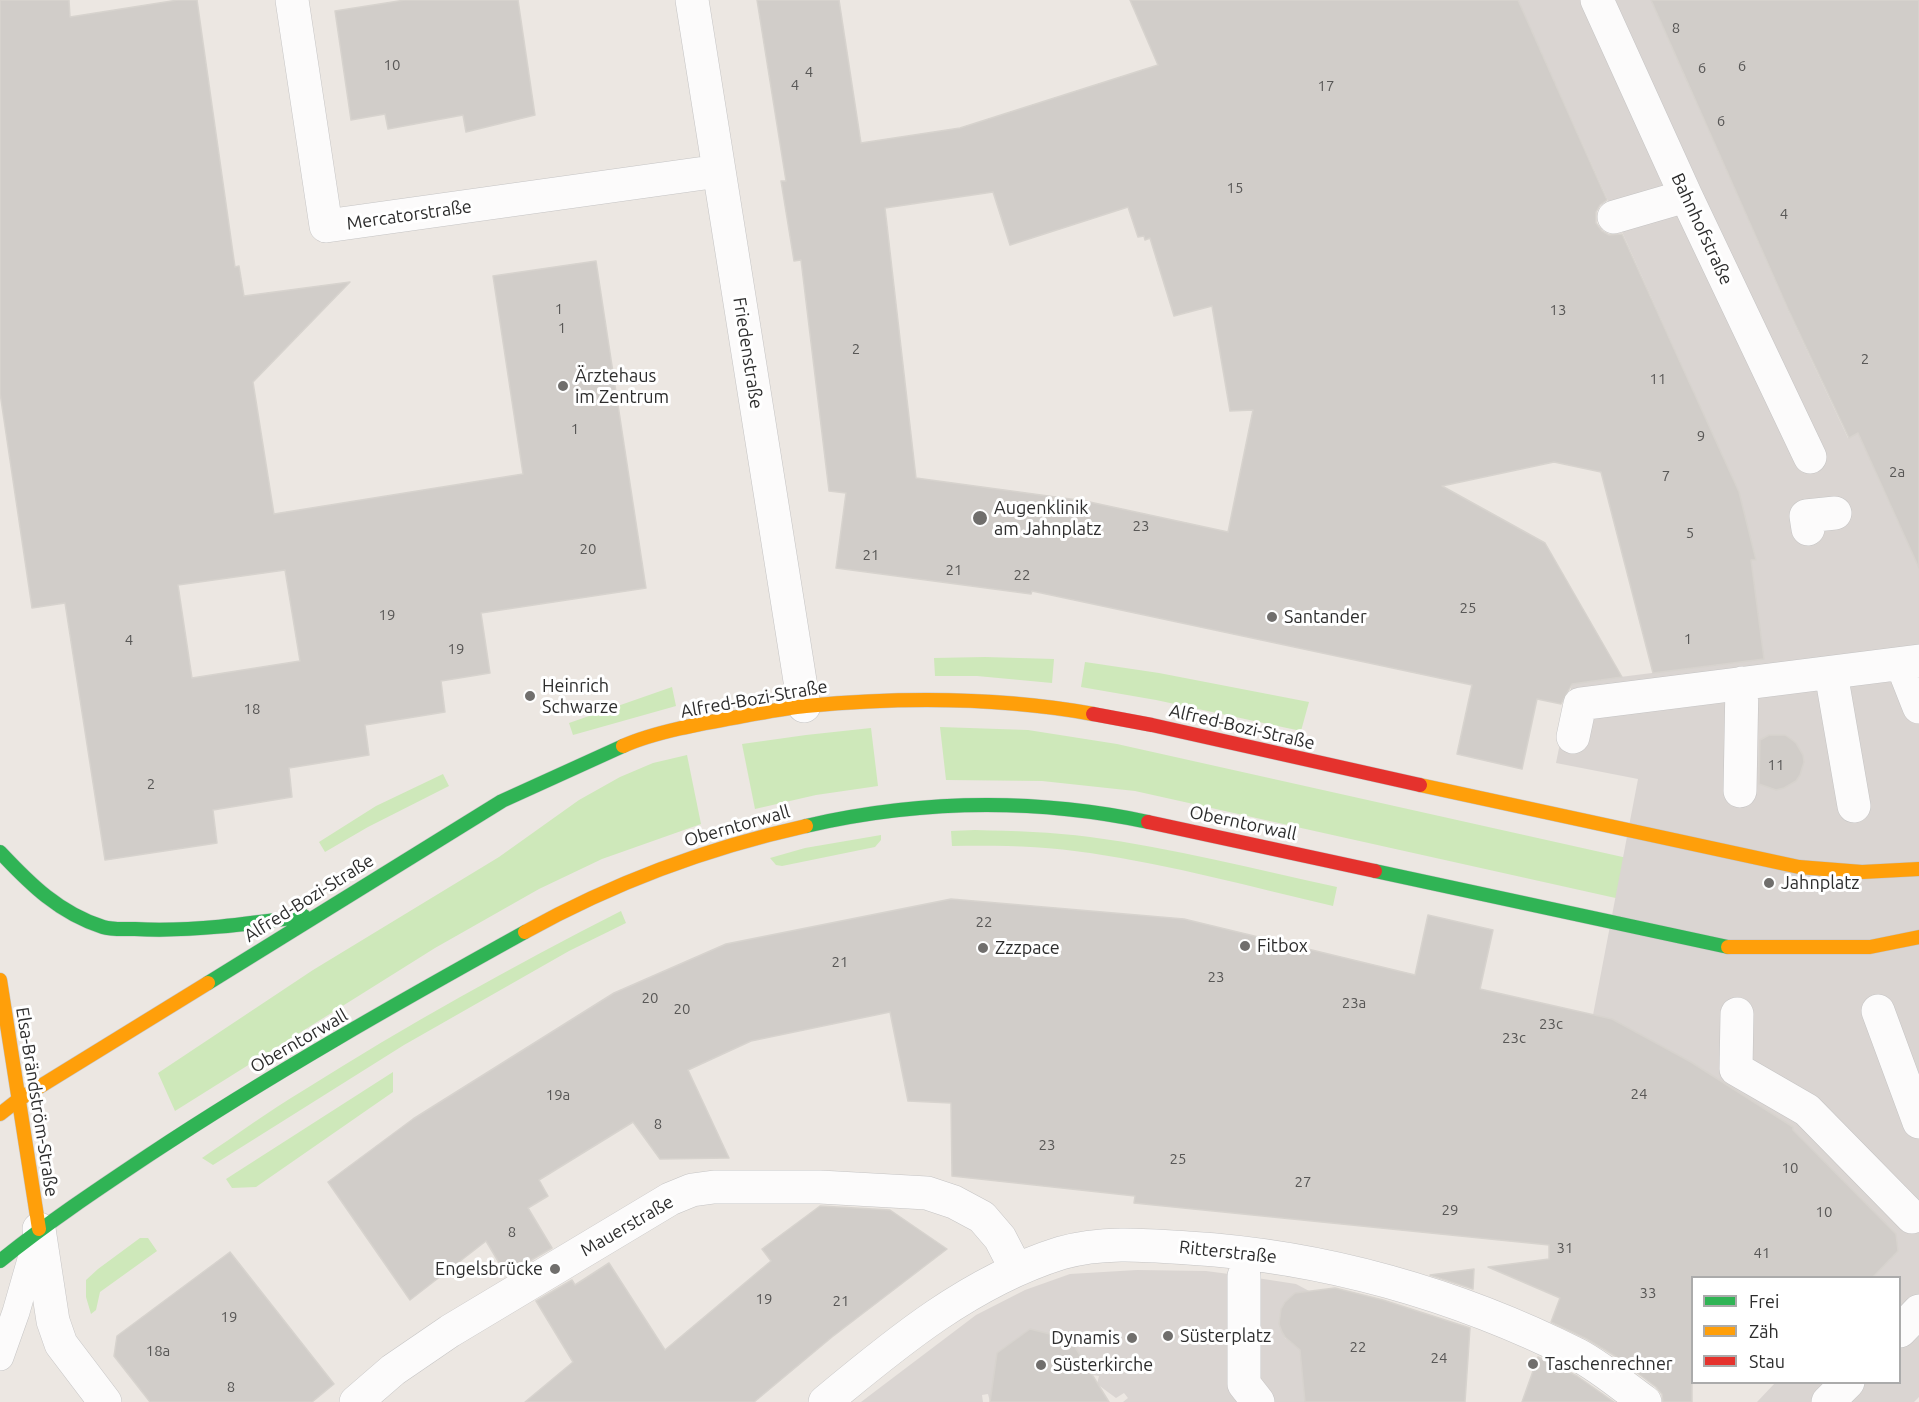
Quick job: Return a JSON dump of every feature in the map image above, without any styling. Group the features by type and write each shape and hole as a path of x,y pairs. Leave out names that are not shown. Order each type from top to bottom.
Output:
{"street":[{"name":"Mercatorstraße","path":"292,0 326,226 719,171"},
{"name":"Friedenstraße","path":"692,0 804,706"},
{"name":"Bahnhofstraße","path":"1597,0 1686,196 1810,457"},
{"path":"1614,217 1686,196"},
{"path":"1573,737 1580,704 1910,662 1919,707"},
{"path":"1831,673 1854,806"},
{"path":"1742,683 1743,771"},
{"name":"Alfred-Bozi-Straße","path":"0,1114 18,1100 502,801 632,742 709,722 804,706 905,699 996,702 1064,709 1152,725 1799,867 1862,872 1919,869"},
{"name":"Oberntorwall","path":"0,1261 39,1229 163,1145 269,1078 574,905 618,885 735,843 863,814 915,808 991,804 1041,806 1109,814 1738,948 1870,947 1919,937"},
{"path":"0,852 26,880 54,904 75,916 105,927 148,930 227,927 318,914"},
{"name":"Elsa-Brändström-Straße","path":"0,980 39,1229"},
{"path":"1878,1011 1919,1122"},
{"path":"1737,1014 1736,1069 1807,1110 1909,1220"},
{"name":"Mauerstraße","path":"356,1402 393,1370 450,1331 670,1199 692,1190 714,1186 820,1186 927,1193 954,1202 982,1217 1000,1238 1016,1269"},
{"path":"39,1229 53,1321 61,1344 105,1402"},
{"name":"Ritterstraße","path":"825,1402 865,1369 965,1295 1016,1269 1064,1252 1126,1245 1224,1250 1294,1259 1333,1266 1433,1295 1493,1317 1580,1356 1646,1402"},
{"path":"1244,1276 1244,1384 1258,1402"},
{"path":"1901,1329 1919,1311"},
{"path":"1828,1402 1847,1384"}],"lane":[{"path":"0,1357 16,1312 39,1229"}],"green space":[{"path":"934,658 1054,659 1052,683 977,676 935,676"},
{"path":"1085,662 1159,673 1309,702 1301,731 1156,700 1081,687"},
{"path":"672,687 676,706 573,735 569,723"},
{"path":"940,727 1028,730 1117,744 1730,881 1727,921 1135,791 1042,781 946,780"},
{"path":"871,728 878,786 816,795 755,809 742,744"},
{"path":"687,755 701,824 602,859 539,889 435,948 175,1111 158,1073 313,970 499,857 579,800 620,777 653,763"},
{"path":"443,774 449,786 368,827 325,852 319,842 376,806"},
{"path":"975,830 1090,837 1214,859 1337,887 1333,906 1182,870 1090,853 1021,846 952,846 951,831"},
{"path":"881,835 881,840 875,847 782,866 776,865 770,858 805,848"},
{"path":"621,911 626,923 569,951 404,1045 213,1165 202,1158 278,1106 421,1019"},
{"path":"393,1072 393,1092 256,1187 232,1188 226,1179"},
{"path":"140,1238 148,1238 157,1251 100,1292 96,1310 91,1314 86,1297 86,1280"}],"shaded area":[{"name":"Jahnplatz","path":"1518,0 1651,0 1788,310 1848,438 1858,433 1897,520 1919,562 1919,1397 1914,1402 1757,1402 1774,1384 1901,1384 1901,1276 1873,1276 1898,1251 1896,1234 1786,1123 1723,1083 1672,1055 1673,1052 1593,1015 1638,779 1556,763 1572,683 1764,659 1751,560 1756,559 1739,493"},
{"name":"Süsterplatz","path":"1137,1270 1206,1271 1296,1284 1311,1292 1296,1293 1285,1302 1281,1309 1279,1324 1285,1338 1301,1347 1305,1402 1123,1402 1128,1398 1124,1393 1116,1398 1097,1384 1099,1376 1092,1375 990,1402 988,1394 982,1395 983,1402 861,1402 976,1315 1025,1290 1070,1274"}],"building":[{"path":"0,0 69,0 70,17 178,0 197,0 235,267 239,266 244,296 350,282 253,382 274,514 523,474 493,276 596,261 646,588 481,613 490,673 441,681 445,712 365,725 369,755 289,768 292,797 213,810 217,843 105,860 65,603 32,608 0,393","holes":["285,570 300,661 192,678 178,585"]},
{"path":"405,0 518,0 535,115 466,132 463,115 388,129 385,114 351,120 335,11"},
{"path":"757,0 839,0 861,143 960,128 1158,65 1130,0 1518,0 1607,200 1596,212 1596,223 1602,231 1609,235 1622,234 1739,492 1756,560 1751,560 1764,659 1653,673 1601,472 1554,462 1442,486 1545,543 1622,677 1572,684 1561,704 1537,699 1522,769 1457,754 1472,685 1032,591 1031,594 836,568 846,493 829,491 801,260 794,261 781,181 786,181","holes":["993,192 1010,245 1128,207 1138,237 1144,236 1145,240 1150,238 1174,316 1212,306 1230,411 1253,410 1228,532 1085,501 916,478 885,208"]},
{"path":"1651,0 1919,0 1919,568 1858,433 1849,438 1788,309"},
{"path":"1769,735 1785,735 1791,739 1803,755 1804,762 1796,781 1776,790 1759,784 1760,740"},
{"path":"951,899 1184,919 1415,975 1428,915 1493,930 1480,989 1612,1019 1691,1062 1793,1127 1793,1130 1896,1234 1898,1251 1874,1276 1691,1276 1692,1402 1663,1402 1662,1394 1656,1387 1615,1356 1587,1339 1551,1322 1560,1298 1488,1267 1549,1259 1549,1245 1134,1203 1135,1196 952,1176 951,1103 908,1101 890,1012 751,1041 688,1070 729,1158 660,1159 633,1122 539,1180 548,1196 528,1208 552,1248 516,1269 514,1265 504,1271 486,1241 410,1300 328,1182 413,1119 614,993 726,944"},
{"path":"820,1206 890,1210 947,1249 832,1337 754,1402 525,1402 573,1362 536,1301 572,1280 575,1285 609,1263 665,1350 771,1261 762,1249"},
{"path":"230,1252 334,1384 312,1402 150,1402 114,1356 117,1336"},
{"path":"1474,1269 1473,1289 1430,1275"},
{"path":"1335,1288 1383,1300 1470,1328 1465,1402 1305,1402 1300,1350 1282,1332 1279,1324 1281,1309 1295,1293"},
{"name":"Süsterkirche","path":"1030,1329 1070,1339 1109,1402 990,1402 997,1353"},
{"path":"1538,1357 1577,1376 1614,1402 1522,1402"}],"traffic: fast":[{"path":"208,983 502,801 623,746"},
{"path":"806,826 891,811 977,805 1062,809 1148,822"},
{"path":"0,852 34,886 59,906 87,921 107,928 156,930 198,928 304,916"},
{"path":"1375,871 1728,947"},
{"path":"0,1261 92,1193 241,1096 525,932"}],"traffic: slow":[{"path":"623,746 664,732 710,722 789,708 842,703 950,700 1022,704 1093,714"},
{"path":"1420,785 1799,867 1862,872 1919,869"},
{"path":"525,932 592,898 661,869 733,845 806,826"},
{"path":"1728,947 1870,947 1919,937"},
{"path":"0,980 39,1229"},
{"path":"0,1114 18,1100 208,983"}],"traffic: jam":[{"path":"1093,714 1420,785"},
{"path":"1148,822 1375,871"}],"place":[{"name":"Ärztehaus im Zentrum","path":"563,386"},
{"name":"Augenklinik am Jahnplatz","path":"980,518"},
{"name":"Santander","path":"1272,617"},
{"name":"Heinrich Schwarze","path":"530,696"},
{"name":"Jahnplatz","path":"1769,883"},
{"name":"Fitbox","path":"1245,946"},
{"name":"Zzzpace","path":"983,948"},
{"name":"Engelsbrücke","path":"555,1269"},
{"name":"Süsterplatz","path":"1168,1336"},
{"name":"Dynamis","path":"1132,1338"},
{"name":"Taschenrechner","path":"1533,1364"},
{"name":"Süsterkirche","path":"1041,1365"}]}
